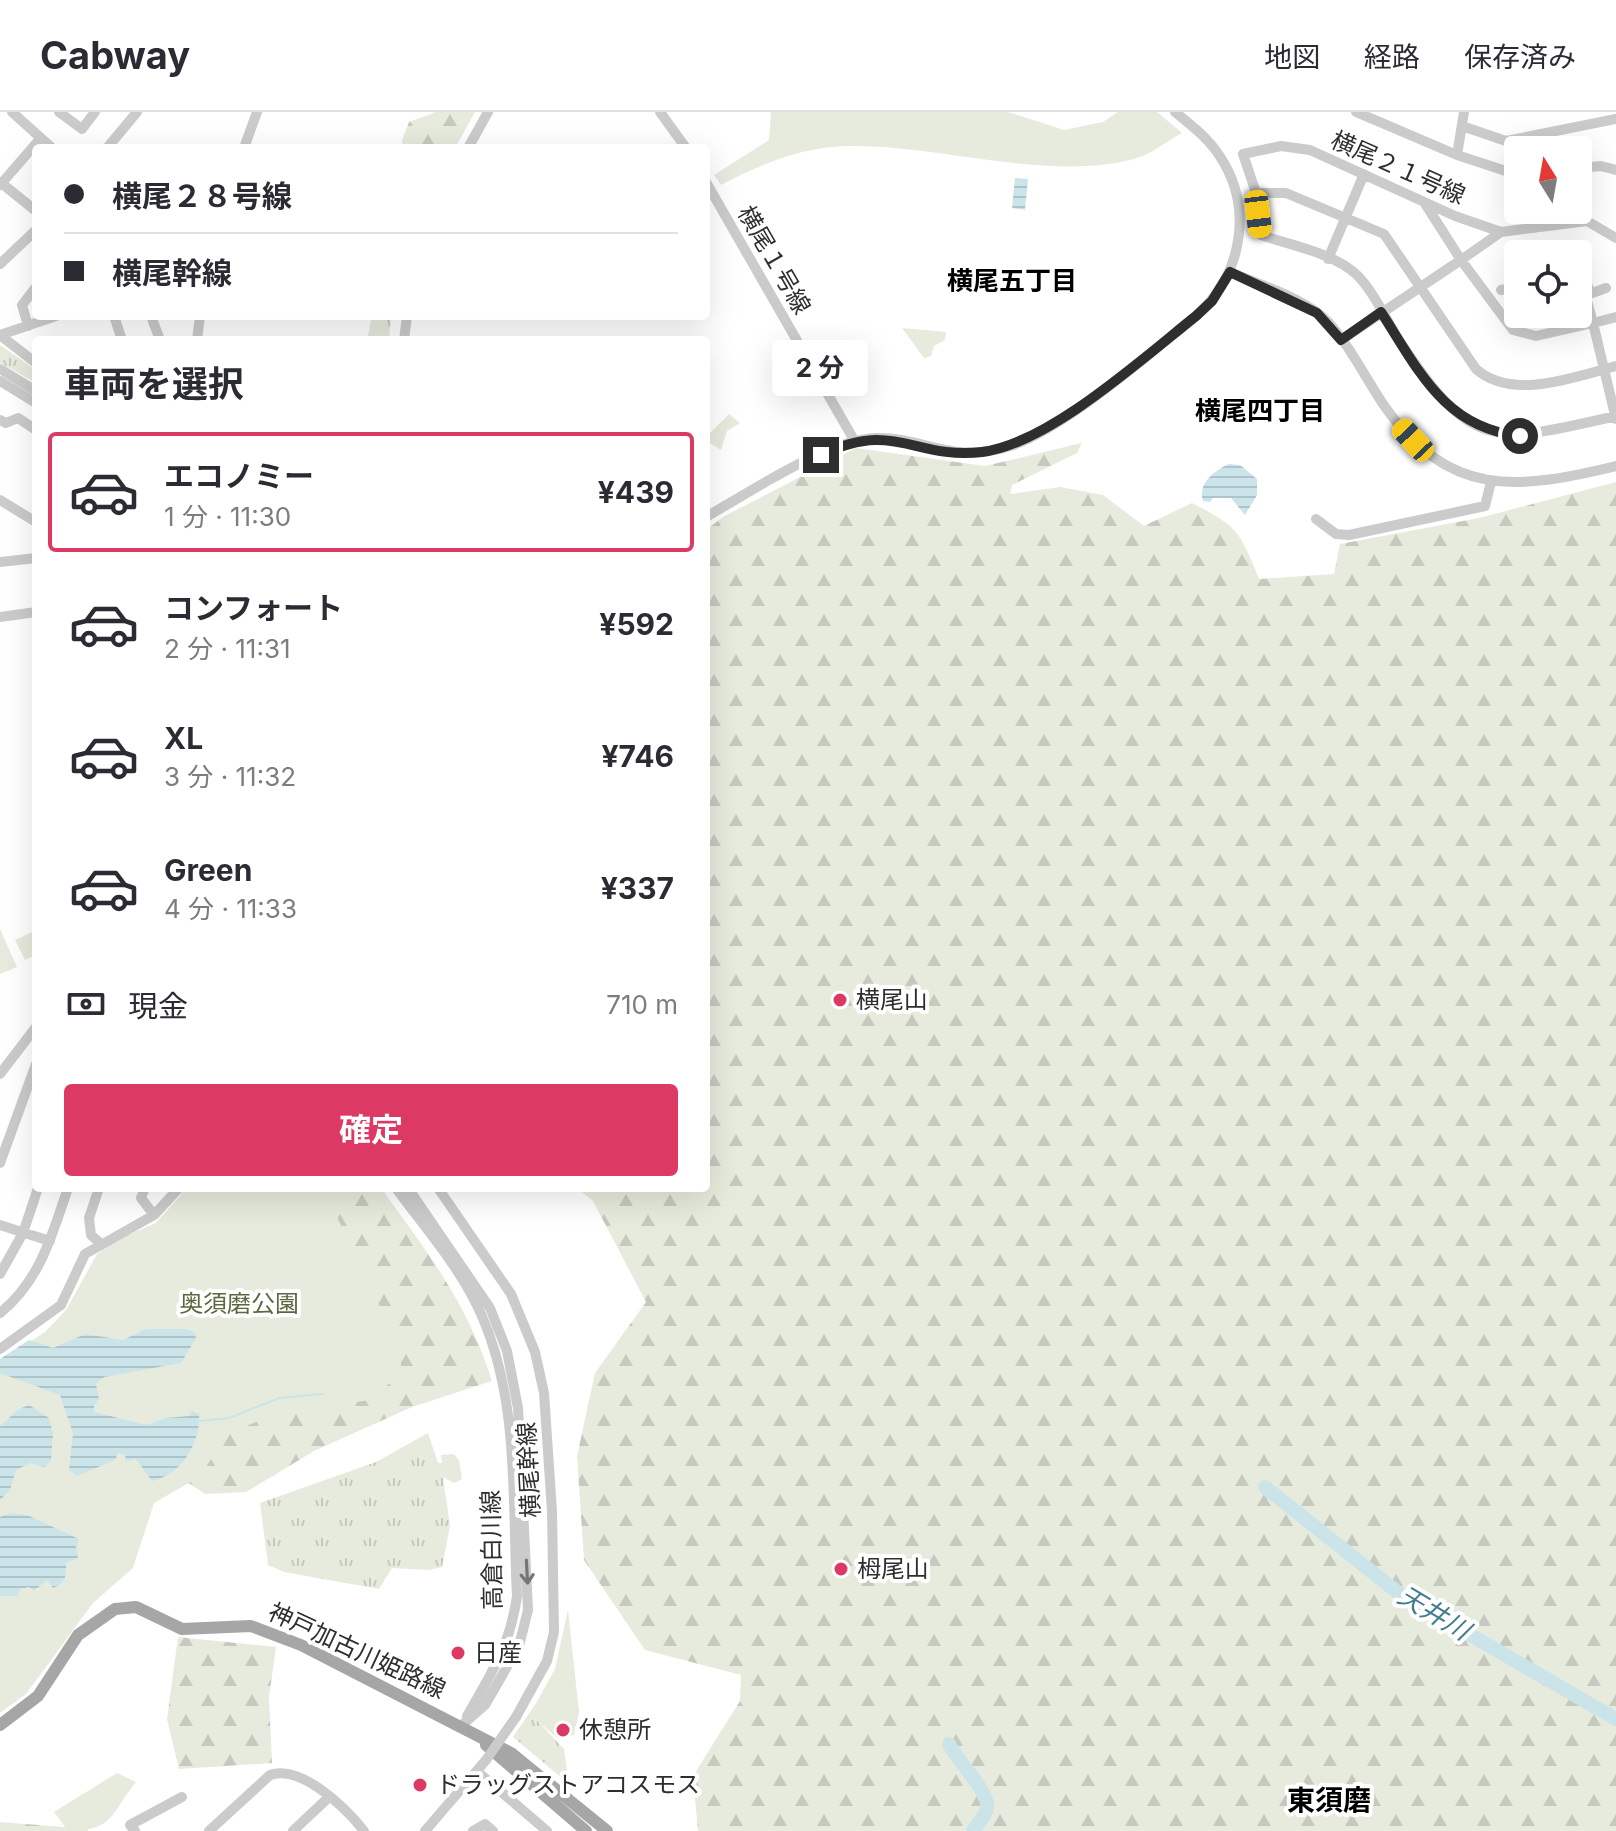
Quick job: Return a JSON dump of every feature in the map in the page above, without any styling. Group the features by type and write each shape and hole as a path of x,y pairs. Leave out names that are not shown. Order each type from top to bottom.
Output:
{"main road":[{"name":"神戸加古川姫路線","path":"0,1725 38,1696 78,1635 115,1609 145,1610 182,1629 238,1625 273,1633 462,1725 511,1753 607,1831"},
{"name":"神戸加古川姫路線","path":"462,1725 586,1831"}],"street":[{"path":"12,112 47,144"},
{"path":"59,112 82,129 95,112"},
{"path":"110,144 137,112"},
{"path":"245,144 257,112"},
{"path":"470,144 488,112"},
{"path":"660,112 683,144"},
{"path":"710,515 854,440 885,438 935,450 970,453 1004,448 1030,439 1196,316 1212,301 1230,272 1240,222 1236,192 1215,150 1175,112"},
{"path":"1356,112 1457,155 1504,170"},
{"path":"1457,155 1464,112"},
{"path":"1462,126 1506,141 1616,119"},
{"path":"36,144 40,139"},
{"name":"横尾２１号線","path":"1328,259 1261,235 1256,193 1243,154 1261,149 1298,147 1501,232 1587,221 1616,238"},
{"path":"32,148 0,184 32,208"},
{"path":"1592,167 1616,170"},
{"path":"1364,174 1328,259 1356,275 1439,396 1455,413 1486,430 1530,435 1616,417 1592,320"},
{"name":"横尾１号線","path":"710,189 854,440"},
{"path":"1256,193 1286,193 1384,234 1476,369 1489,380 1521,386 1616,366"},
{"path":"1424,202 1461,260 1513,330 1536,336 1616,317"},
{"path":"1341,340 1501,232"},
{"path":"0,264 32,234"},
{"path":"1230,272 1317,313 1341,340 1384,405 1413,440 1452,467 1491,482 1552,481 1616,466"},
{"path":"1592,293 1606,288"},
{"path":"28,326 22,305 32,292"},
{"path":"0,335 45,320"},
{"path":"0,335 32,360"},
{"path":"0,369 32,389"},
{"path":"0,381 32,401"},
{"path":"0,420 6,423 18,418 32,427"},
{"path":"1316,519 1336,534 1349,535 1485,506 1491,482"},
{"path":"0,500 32,520"},
{"path":"0,562 32,558"},
{"path":"0,617 32,613"},
{"path":"0,1074 32,1032"},
{"path":"0,1163 32,1075"},
{"path":"0,1274 23,1233 37,1192"},
{"path":"0,1313 31,1282 50,1241 67,1192"},
{"path":"98,1192 89,1218 91,1235 101,1244"},
{"path":"143,1192 141,1198 154,1215"},
{"path":"0,1349 61,1305 85,1254 154,1215 175,1192"},
{"name":"高倉白川線","path":"399,1192 467,1285 481,1313 504,1384 508,1416 517,1596 513,1629 502,1656 462,1725"},
{"name":"高倉白川線","path":"411,1192 490,1308 507,1351 518,1408 528,1610 512,1658 485,1705 462,1725"},
{"name":"横尾幹線","path":"425,1831 478,1772 516,1717 547,1661 554,1632 554,1568 544,1393 535,1352 511,1294 441,1192"},
{"path":"0,1225 50,1241"},
{"path":"209,1831 270,1775 279,1771 296,1773 329,1797 364,1831"},
{"path":"478,1772 547,1831"},
{"path":"135,1831 130,1825 182,1797"},
{"path":"293,1831 329,1797"},
{"path":"473,1831 485,1824 493,1831"}],"green space":[{"path":"436,112 475,112 457,144 402,144 409,122"},
{"path":"771,112 1008,112 1064,130 1103,122 1118,112 1157,112 1182,133 1140,157 1101,165 1029,164 918,150 831,147 782,158 721,185 714,175 769,140"},
{"path":"371,320 391,320 389,336 368,336"},
{"path":"902,328 946,332 945,340 934,346 931,356 924,358"},
{"path":"0,345 32,367 32,381 0,363"},
{"path":"729,414 740,423 727,431 721,450 710,443 710,433"},
{"path":"1082,443 1077,453 1012,485 1010,494 1060,487 1103,495 1144,526 1192,503 1220,518 1236,532 1259,579 1334,574 1340,544 1479,518 1616,482 1616,1831 698,1831 693,1776 740,1701 741,1675 645,1650 584,1560 577,1456 595,1373 646,1302 593,1201 582,1192 710,1192 710,527 723,517 856,448 985,466"},
{"path":"0,929 17,967 0,974"},
{"path":"32,932 32,957 25,960 15,940"},
{"name":"奥須磨公園","path":"183,1192 325,1192 402,1353 400,1373 372,1400 283,1411 229,1433 199,1477 154,1503 133,1568 93,1603 26,1694 0,1713 0,1362 45,1332 66,1310 97,1254 116,1240 156,1223"},
{"path":"197,1192 384,1192 459,1303 492,1381 412,1407 314,1451 246,1492 205,1494 181,1478 210,1259"},
{"path":"428,1433 438,1463 442,1463 441,1455 454,1454 459,1460 462,1479 454,1483 443,1477 450,1526 442,1567 429,1570 392,1568 379,1589 284,1572 268,1565 260,1503 376,1462"},
{"path":"568,1610 579,1712 574,1735 558,1739 530,1714 555,1669"},
{"path":"178,1637 276,1647 269,1697 272,1763 179,1769 167,1719"},
{"path":"539,1699 533,1716 564,1749 569,1784 513,1737"},
{"path":"117,1773 136,1782 110,1818 95,1828 68,1831 54,1812"},
{"path":"0,1822 88,1829 88,1831 0,1831"}],"water":[{"path":"1015,178 1028,179 1025,210 1012,208"},
{"path":"1229,464 1240,465 1257,479 1257,495 1245,515 1231,498 1203,501 1205,483"},
{"path":"146,1329 187,1329 195,1333 196,1338 181,1363 104,1377 96,1384 99,1399 94,1405 94,1412 147,1425 166,1418 189,1416 192,1411 199,1414 193,1446 172,1472 152,1481 136,1459 126,1461 125,1455 118,1453 115,1460 77,1476 69,1470 73,1433 60,1395 0,1373 0,1359 29,1340 53,1348 85,1334 123,1340"},
{"path":"29,1405 49,1418 53,1433 51,1461 44,1467 30,1463 16,1470 10,1490 0,1500 0,1426 19,1409"},
{"path":"11,1513 27,1515 79,1539 76,1547 78,1558 66,1563 64,1578 57,1586 53,1588 47,1580 34,1591 29,1587 20,1589 17,1596 0,1596 0,1517"}],"waterway":[{"path":"199,1421 229,1418 279,1398 323,1394"},
{"name":"天井川","path":"1265,1487 1401,1595 1616,1719"},
{"path":"949,1744 987,1802 986,1812 973,1831"}],"place":[{"name":"横尾山","path":"840,1000"},
{"name":"栂尾山","path":"841,1569"},
{"name":"日産","path":"458,1653"},
{"name":"休憩所","path":"563,1730"},
{"name":"ドラッグストアコスモス","path":"420,1785"}],"district":[{"name":"横尾五丁目","path":"1012,281"},
{"name":"横尾四丁目","path":"1260,411"},
{"name":"東須磨","path":"1329,1800"}],"route":[{"path":"821,455 854,440 868,438 885,438 958,453 994,450 1039,435 1196,316 1212,301 1230,272 1317,313 1341,340 1381,312 1424,378 1455,413 1486,430 1520,436"}]}
